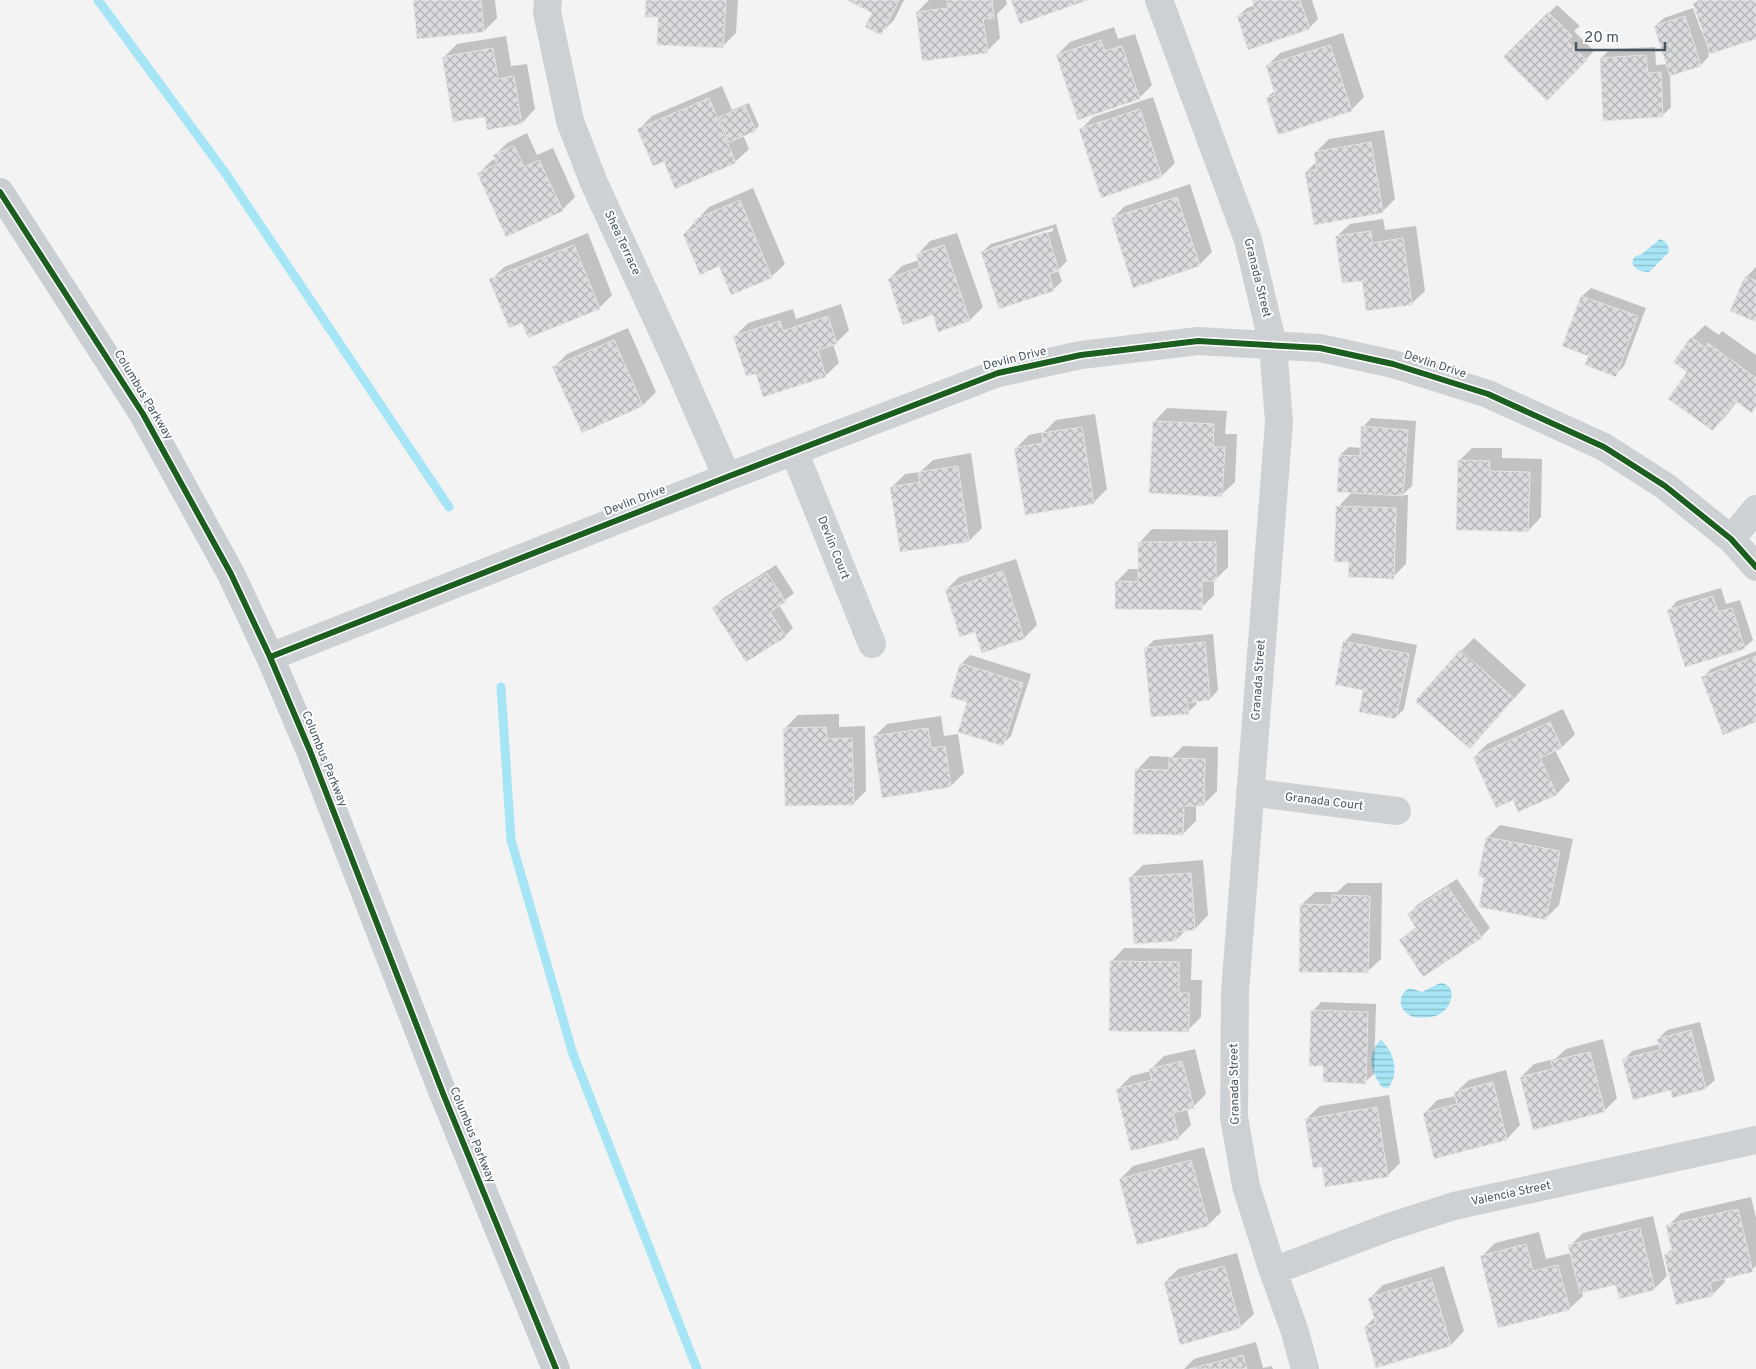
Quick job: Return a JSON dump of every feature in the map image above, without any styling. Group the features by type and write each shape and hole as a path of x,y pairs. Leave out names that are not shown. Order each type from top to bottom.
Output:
{"main road":[{"name":"Columbus Parkway","path":"0,192 143,414 231,574 270,656 310,751 444,1096 556,1369"}],"street":[{"name":"Shea Terrace","path":"548,0 547,12 573,130 594,183 727,477"},
{"name":"Granada Street","path":"1159,0 1248,240 1273,345 1279,422 1235,992 1234,1117 1246,1186 1295,1332 1305,1369"},
{"name":"Devlin Drive","path":"270,656 998,373 1081,354 1198,341 1320,348 1393,364 1488,394 1604,447 1665,486 1731,539 1756,567"},
{"name":"Devlin Court","path":"794,451 872,644"},
{"path":"1731,539 1756,509"},
{"name":"Granada Court","path":"1250,792 1397,811"},
{"name":"Valencia Street","path":"1273,1271 1389,1227 1454,1206 1756,1140"}],"water":[{"path":"1660,239 1667,244 1669,252 1649,272 1637,269 1632,263 1634,257 1642,254"},
{"path":"1440,983 1446,985 1452,994 1449,1005 1440,1014 1423,1018 1411,1016 1404,1010 1401,998 1410,988 1422,992"},
{"path":"1381,1040 1389,1050 1394,1063 1394,1076 1388,1088 1382,1087 1378,1081 1372,1063 1373,1051"}],"building":[{"path":"413,0 481,0 484,32 417,39"},
{"path":"646,0 726,0 723,48 657,45 658,17 645,17"},
{"path":"847,0 899,0 881,35 865,27 872,13"},
{"path":"947,0 992,0 994,18 983,19 988,53 922,61 916,12 948,8"},
{"path":"1011,0 1088,0 1020,24"},
{"path":"1252,0 1300,0 1310,29 1248,50 1237,16 1255,10"},
{"path":"1702,0 1756,0 1756,39 1710,54 1693,3"},
{"path":"1548,12 1572,36 1567,41 1587,60 1547,101 1503,57"},
{"path":"1685,16 1701,66 1670,76 1654,26"},
{"path":"1101,40 1105,51 1122,46 1140,99 1078,120 1056,55"},
{"path":"1330,45 1352,111 1278,135 1266,98 1275,95 1266,65"},
{"path":"493,48 498,79 514,76 522,124 487,130 485,117 453,122 442,57"},
{"path":"1646,55 1648,73 1661,72 1663,117 1603,121 1600,58"},
{"path":"709,98 736,163 675,189 664,162 653,166 637,129"},
{"path":"745,106 756,131 729,142 719,117"},
{"path":"1140,109 1162,177 1101,198 1079,129"},
{"path":"1371,142 1383,213 1314,225 1305,172 1317,169 1314,152"},
{"path":"514,146 524,167 539,160 563,211 506,237 477,173 497,164 493,155"},
{"path":"1177,197 1200,266 1133,288 1111,218"},
{"path":"740,200 772,278 731,295 719,266 700,275 683,234 697,227 694,220"},
{"path":"1371,231 1372,243 1403,238 1412,305 1366,311 1362,281 1342,283 1335,236"},
{"path":"1047,232 1059,271 1049,274 1054,291 999,309 981,252"},
{"path":"574,245 600,309 528,338 522,323 509,328 489,279"},
{"path":"944,245 970,321 938,332 933,315 903,325 888,279 920,267 916,254"},
{"path":"1745,276 1756,281 1756,322 1730,311"},
{"path":"1581,296 1638,316 1616,377 1585,365 1588,356 1562,346"},
{"path":"828,316 837,344 818,350 826,377 763,397 756,374 746,376 733,336 780,321 783,331"},
{"path":"1691,337 1706,348 1708,343 1756,378 1756,407 1752,413 1735,401 1713,431 1668,399 1687,372 1673,362"},
{"path":"614,340 643,406 582,433 552,367"},
{"path":"1153,421 1214,424 1213,447 1225,447 1222,497 1149,493"},
{"path":"1361,426 1408,430 1403,496 1337,492 1339,455 1360,456"},
{"path":"1082,427 1094,504 1025,515 1014,448 1043,443 1042,433"},
{"path":"1458,460 1490,461 1489,471 1530,472 1528,532 1456,530"},
{"path":"958,466 969,542 900,552 890,487 920,482 918,472"},
{"path":"1336,506 1396,508 1394,579 1348,577 1349,562 1334,562"},
{"path":"1138,542 1216,542 1216,581 1202,581 1202,610 1115,609 1115,581 1138,582"},
{"path":"1003,571 1024,639 982,653 975,632 960,637 945,590"},
{"path":"767,573 786,602 770,612 786,637 746,662 712,608"},
{"path":"1713,596 1718,612 1732,608 1745,649 1685,667 1667,610"},
{"path":"1343,641 1409,654 1396,719 1359,712 1363,690 1335,685"},
{"path":"1205,642 1210,700 1187,703 1189,714 1151,717 1144,648"},
{"path":"1460,650 1514,698 1470,749 1415,701"},
{"path":"1756,656 1756,722 1723,735 1701,677"},
{"path":"960,663 1023,683 1003,746 958,732 967,702 950,697"},
{"path":"1550,722 1562,748 1540,758 1557,795 1518,812 1513,800 1496,808 1473,757"},
{"path":"826,727 827,739 852,738 854,805 785,806 783,728"},
{"path":"928,728 931,748 945,746 951,787 882,798 873,736"},
{"path":"1169,758 1205,759 1204,806 1184,806 1183,835 1133,834 1135,769 1169,770"},
{"path":"1486,837 1560,851 1546,920 1479,907 1484,878 1478,876"},
{"path":"1191,873 1195,930 1176,932 1176,941 1134,944 1129,877"},
{"path":"1448,887 1482,938 1423,977 1399,940 1416,928 1407,914"},
{"path":"1332,895 1370,896 1368,973 1299,972 1300,904 1332,905"},
{"path":"1110,961 1179,962 1179,993 1189,993 1189,1032 1109,1031"},
{"path":"1311,1010 1368,1012 1366,1084 1323,1082 1323,1066 1309,1066"},
{"path":"1691,1030 1706,1089 1672,1098 1671,1090 1633,1100 1622,1059 1660,1050 1657,1039"},
{"path":"1590,1052 1605,1112 1533,1130 1520,1077 1553,1069 1551,1061"},
{"path":"1182,1061 1194,1108 1173,1113 1179,1139 1131,1151 1116,1089 1152,1080 1149,1069"},
{"path":"1493,1082 1507,1140 1434,1159 1423,1113 1457,1104 1454,1092"},
{"path":"1377,1107 1388,1177 1325,1187 1322,1167 1313,1168 1305,1119"},
{"path":"1191,1160 1209,1226 1137,1245 1119,1179"},
{"path":"1738,1209 1753,1272 1710,1282 1713,1296 1676,1305 1664,1255 1672,1252 1666,1225"},
{"path":"1640,1228 1655,1290 1619,1299 1616,1285 1580,1293 1568,1245"},
{"path":"1526,1244 1533,1271 1558,1265 1570,1310 1498,1328 1480,1256"},
{"path":"1224,1266 1241,1328 1180,1345 1164,1282"},
{"path":"1431,1278 1451,1346 1376,1368 1364,1327 1376,1324 1368,1298"},
{"path":"1243,1355 1247,1369 1189,1369"}],"waterway":[{"path":"98,0 226,174 449,507"},
{"path":"501,687 511,840 573,1054 697,1369"}],"cycle path":[{"path":"0,192 143,414 231,574 270,657 310,751 444,1096 556,1369"},
{"path":"270,657 727,477 998,373 1081,355 1198,341 1320,348 1393,364 1488,394 1604,447 1665,486 1731,539 1756,567"}]}
